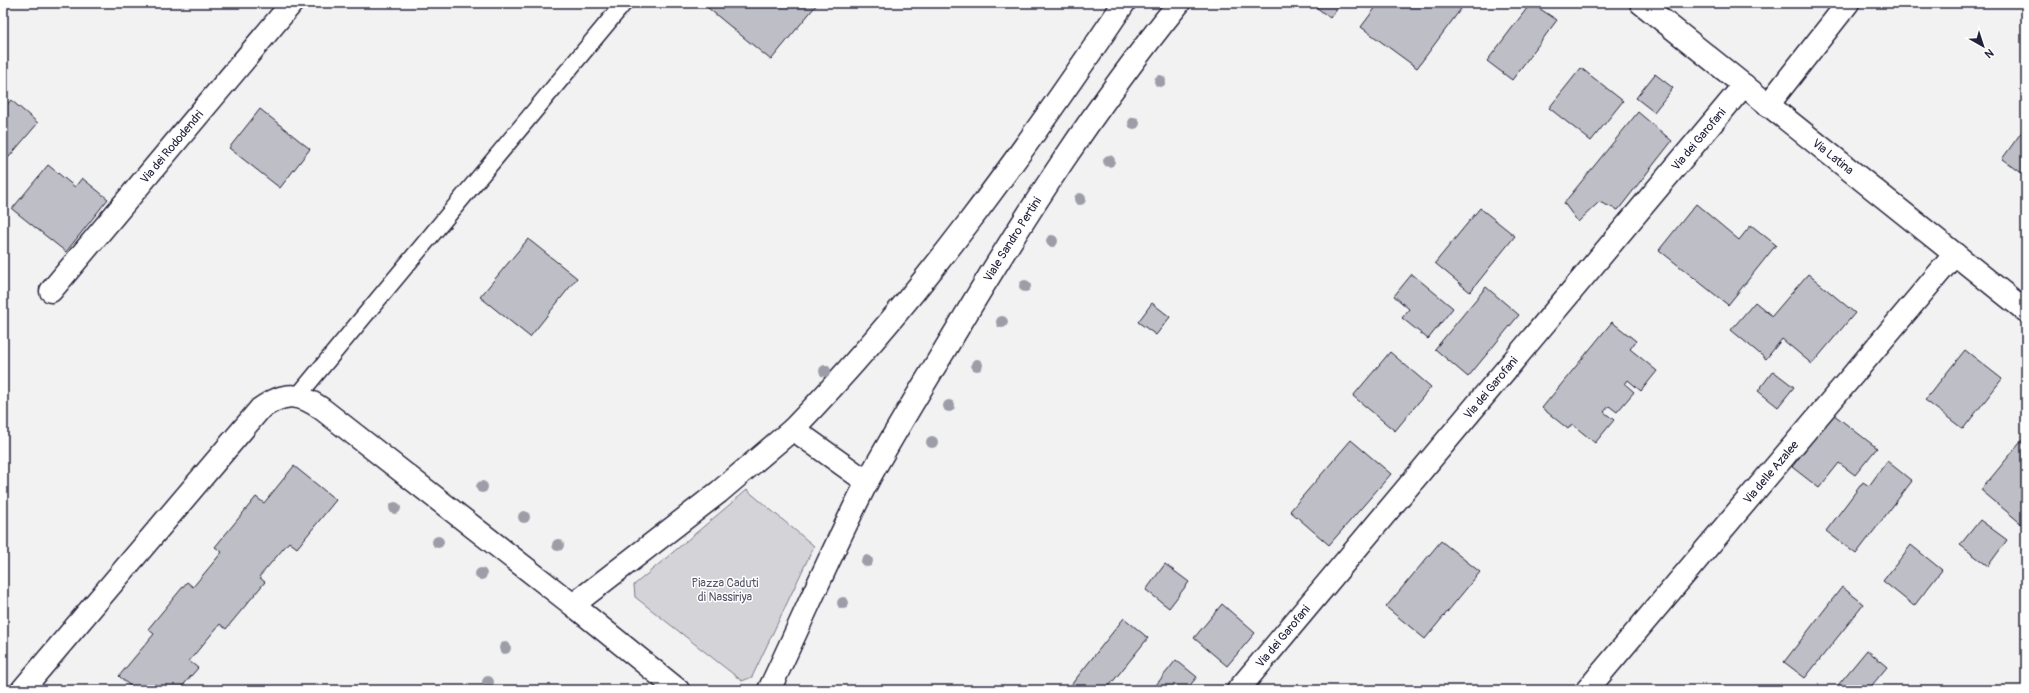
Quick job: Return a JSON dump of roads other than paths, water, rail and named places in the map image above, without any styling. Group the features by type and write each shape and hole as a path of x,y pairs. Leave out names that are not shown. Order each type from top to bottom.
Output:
{"street":[{"name":"Via dei Rododendri","path":"51,291 292,3"},
{"path":"573,605 719,492 793,429 849,369 937,264 1017,158 1124,3"},
{"name":"Via Latina","path":"1641,3 2026,311"},
{"path":"1768,105 1848,3"},
{"name":"Viale Sandro Pertini","path":"868,482 915,400 1020,226 1113,90 1175,5"},
{"name":"Via dei Garofani","path":"1238,690 1744,86"},
{"name":"Via delle Azalee","path":"1587,690 1955,254"},
{"path":"22,690 260,409 277,398 287,396 297,396 322,409 573,605 678,690"},
{"path":"769,690 868,482 793,429"}],"lane":[{"path":"297,396 624,3"}],"park label":[{"name":"Piazza Caduti di Nassiriya","path":"725,590"}]}
